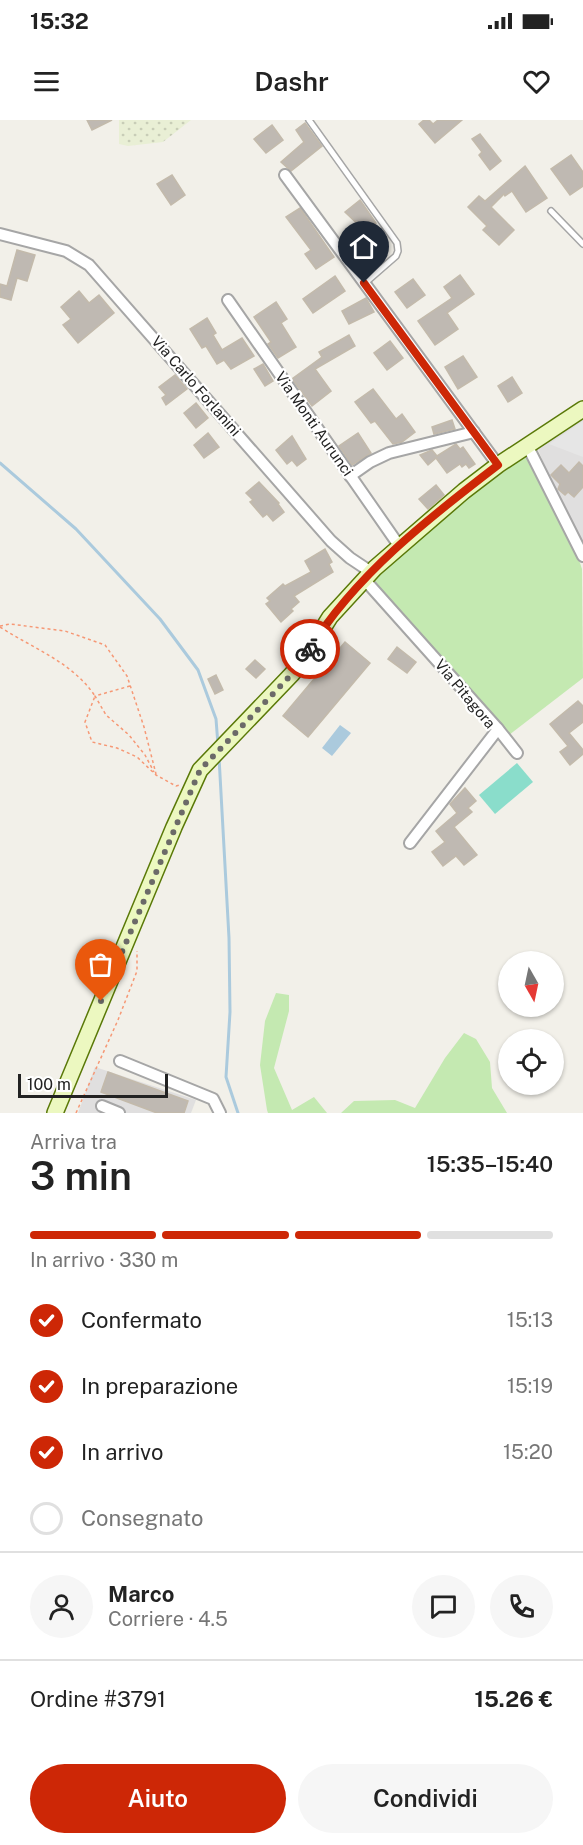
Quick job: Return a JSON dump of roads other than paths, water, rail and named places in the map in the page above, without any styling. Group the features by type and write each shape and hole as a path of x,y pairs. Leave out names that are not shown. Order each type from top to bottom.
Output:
{"street":[{"path":"285,175 498,465"},
{"name":"Via Carlo Forlanini","path":"0,234 66,251 89,265 327,537 367,576"},
{"name":"Via Monti Aurunci","path":"228,300 400,547"},
{"path":"55,1113 200,770 297,667 330,617 367,576 464,491 527,445 583,409"},
{"path":"350,476 370,462 389,453 474,432"},
{"path":"527,445 582,549"},
{"name":"Via Pitagora","path":"367,576 498,729 410,843"},
{"path":"498,729 517,753"},
{"path":"120,1061 213,1099 220,1113"},
{"path":"102,1106 119,1113"}],"lane":[{"path":"309,120 397,243 396,256 364,283"},
{"path":"551,211 583,244"}],"waterway":[{"path":"0,463 76,529 160,619 198,670 216,719 218,745"},
{"path":"219,757 229,938 230,1012 226,1077 238,1113"}]}
